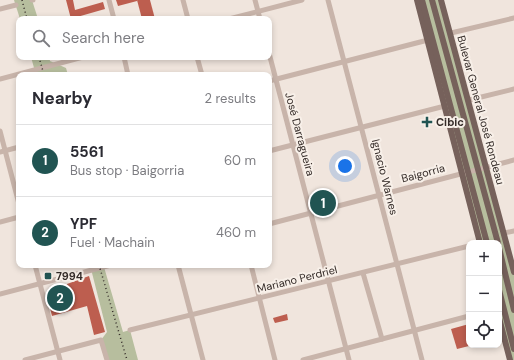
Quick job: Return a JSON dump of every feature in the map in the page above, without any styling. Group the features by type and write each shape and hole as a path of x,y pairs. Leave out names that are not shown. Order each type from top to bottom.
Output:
{"main road":[{"path":"417,0 479,240"},
{"path":"422,0 486,240"},
{"name":"Bulevar General José Rondeau","path":"433,0 497,240"},
{"name":"Bulevar General José Rondeau","path":"441,0 514,272"},
{"path":"442,94 445,82"},
{"path":"499,213 500,240"},
{"path":"502,259 514,310"},
{"path":"502,301 514,349"},
{"path":"502,328 510,360"}],"street":[{"path":"109,0 113,16"},
{"path":"183,0 187,16"},
{"path":"255,0 259,16"},
{"path":"240,16 302,0"},
{"name":"Ignacio Warnes","path":"328,0 422,360"},
{"path":"0,9 16,5"},
{"path":"450,33 514,18"},
{"path":"272,81 428,40"},
{"path":"26,72 72,60"},
{"path":"125,60 127,72"},
{"path":"198,60 201,72"},
{"name":"José Darragueira","path":"271,60 349,360"},
{"path":"0,79 16,75"},
{"path":"469,100 514,89"},
{"path":"272,150 445,106"},
{"path":"0,131 3,151 16,194"},
{"path":"3,151 16,147"},
{"name":"Baigorria","path":"272,223 514,160"},
{"path":"0,222 16,218"},
{"path":"504,233 514,231"},
{"name":"Mariano Perdriel","path":"130,330 466,247"},
{"path":"36,268 60,360"},
{"path":"0,294 100,268"},
{"path":"179,268 202,360"},
{"path":"252,268 275,360"},
{"path":"363,273 382,339"},
{"path":"304,360 466,317"},
{"path":"25,360 101,340 107,360"}],"green space":[{"path":"14,0 32,0 37,16 19,16"},
{"path":"417,0 441,0 514,272 514,360 510,360 502,329 502,240 479,240"},
{"path":"32,60 50,60 66,68 67,72 35,72"},
{"path":"91,268 104,268 123,332 130,330 138,360 107,360 101,340 107,332"}],"building":[{"path":"66,0 73,0 75,10 103,2 105,9 80,16 70,16"},
{"path":"116,0 137,0 137,1 118,6"},
{"path":"137,0 150,0 154,16 141,16"},
{"path":"89,276 105,332 94,335 87,306 52,316 50,308 52,307 48,289 60,286 63,296 70,295 67,284"},
{"path":"287,314 288,320 275,323 273,318"},
{"path":"466,325 466,347 457,349 451,329"}],"railway":[{"path":"22,0 26,16"},
{"path":"40,60 43,72"},
{"path":"100,268 127,360"}],"place":[{"name":"Cibic","path":"427,122"},
{"name":"5561","path":"323,203"},
{"name":"7994","path":"48,276"},
{"name":"YPF","path":"60,298"}]}
